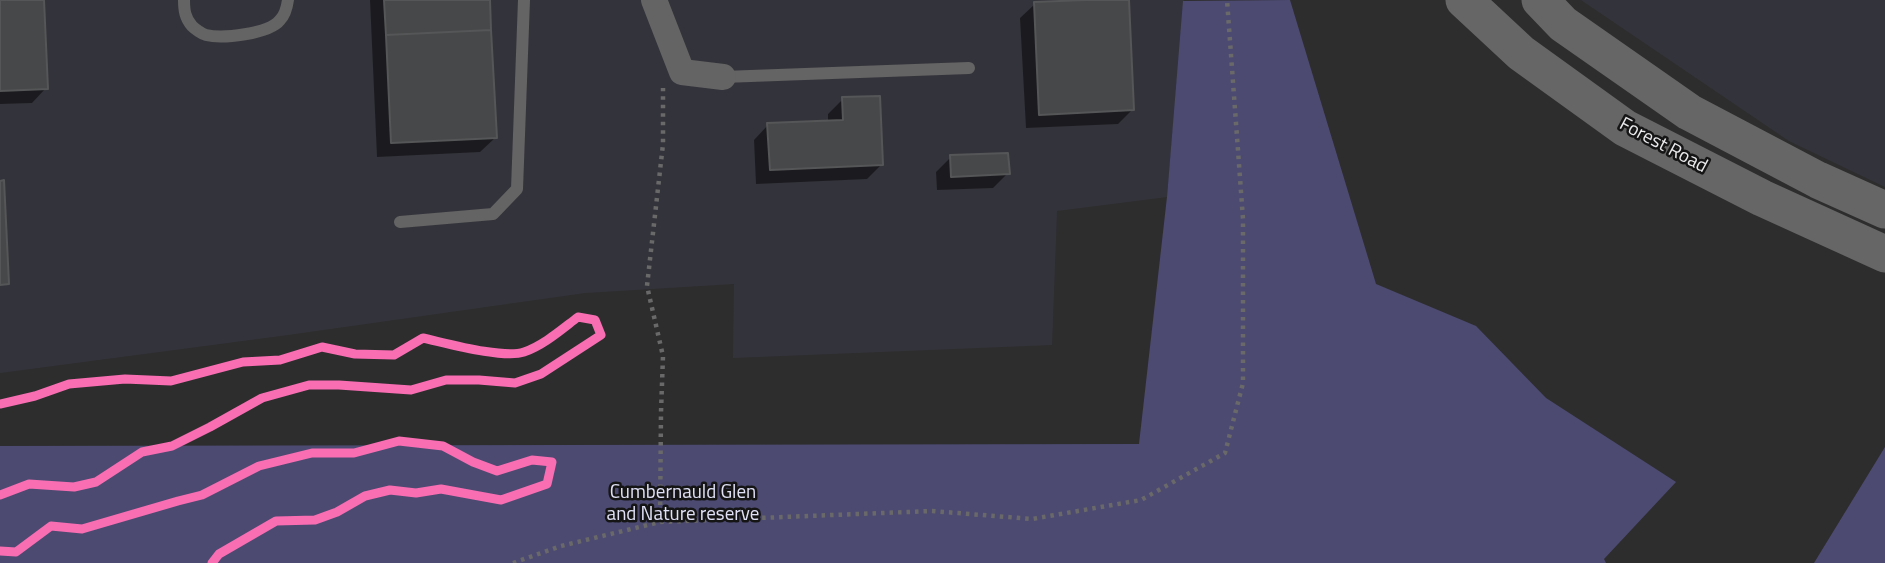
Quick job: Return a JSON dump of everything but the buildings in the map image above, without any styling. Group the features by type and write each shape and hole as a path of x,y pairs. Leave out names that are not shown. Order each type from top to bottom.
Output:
{"street":[{"path":"654,0 682,72 723,77"},
{"name":"Forest Road","path":"1464,0 1521,53 1625,128 1762,198 1885,254"},
{"path":"1540,0 1563,24 1689,111 1818,180 1885,210"}],"lane":[{"path":"184,0 184,13 192,26 205,35 230,35 259,33 273,27 282,19 288,0"},
{"path":"400,222 493,214 517,189 524,0"},
{"path":"723,77 969,68"}],"path":[{"path":"513,563 561,546 660,522 932,511 1032,519 1141,500 1225,453 1243,383 1243,219 1227,0"},
{"path":"660,522 663,356 647,286 663,144 663,75"}],"shaded area":[{"path":"0,0 1184,0 1167,197 1057,211 1052,345 733,358 734,284 585,293 0,373"},
{"path":"1581,0 1885,0 1885,187 1789,141"}],"green space":[{"name":"Cumbernauld Glen and Nature reserve","path":"1290,0 1376,284 1476,326 1546,398 1676,482 1604,559 1606,563 0,563 0,446 1139,444 1167,197 1183,1"},
{"path":"1885,447 1885,563 1814,563"}],"cycle path":[{"path":"0,404 69,384 125,379 171,381 243,362 280,360 322,347 355,354 394,355 423,338 515,354 539,345 578,317 595,320 601,335 541,374 515,383 446,380 411,390 309,385 262,398 172,446 142,452 96,482 74,487 29,484 0,495"},
{"path":"0,551 16,552 51,526 82,529 202,495 259,466 312,453 354,453 399,441 443,446 497,471 532,460 552,462 547,484 501,500 441,489 416,493 390,490 365,496 337,512 315,520 276,521 219,554 212,563"}]}
